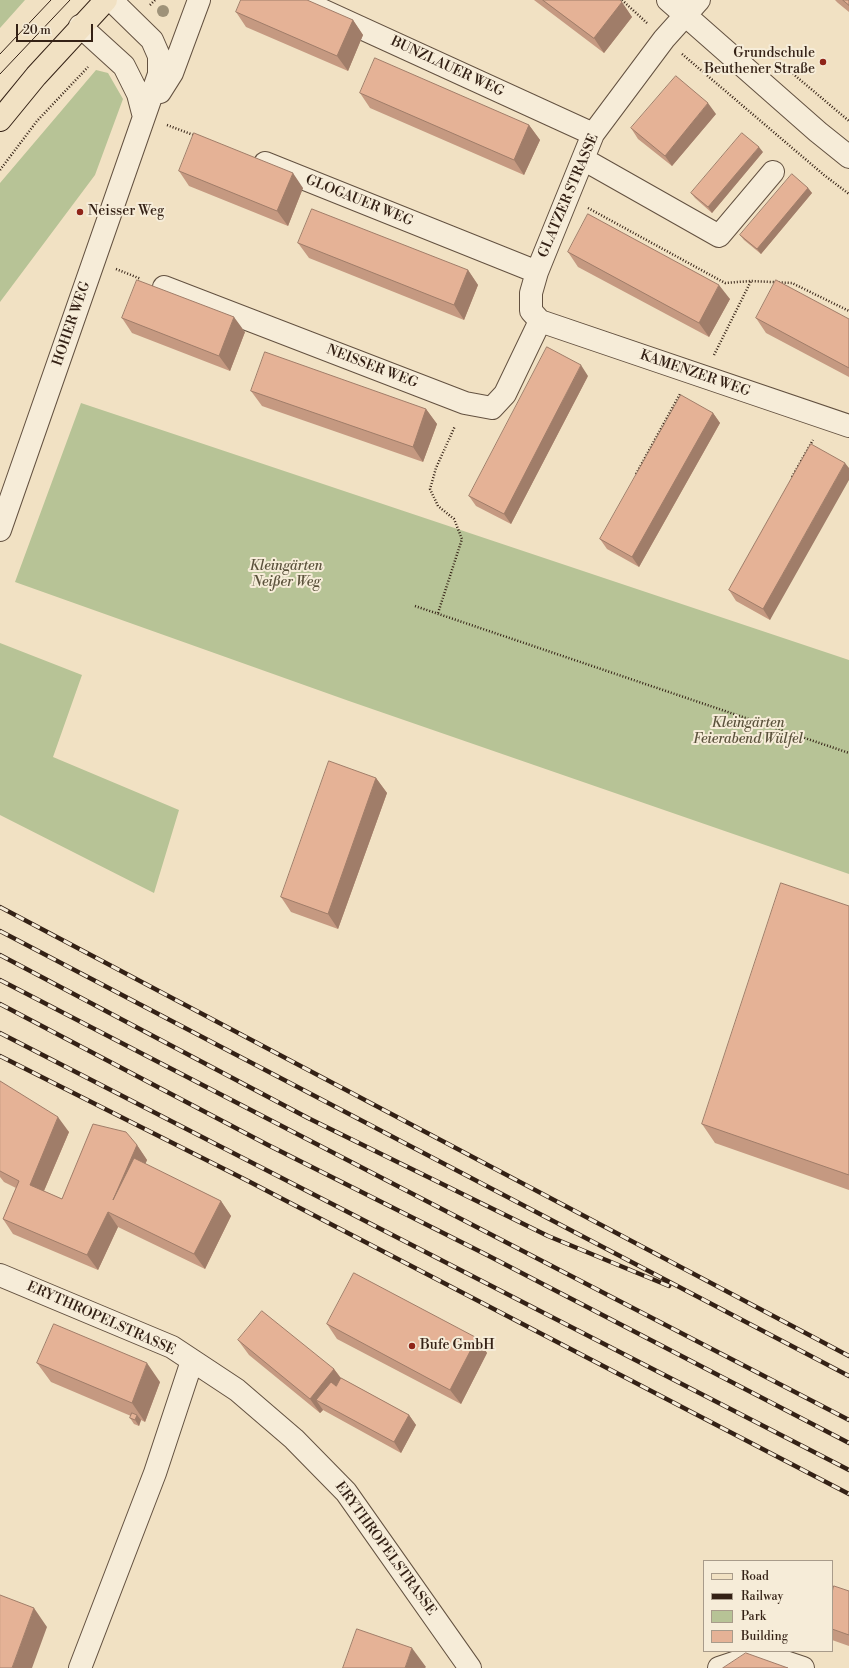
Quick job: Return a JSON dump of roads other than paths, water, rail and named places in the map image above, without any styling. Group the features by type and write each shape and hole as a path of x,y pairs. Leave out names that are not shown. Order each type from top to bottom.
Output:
{"main road":[{"path":"0,120 80,26 106,0"}],"street":[{"name":"HOHER WEG","path":"0,530 159,74 159,56 152,40 111,0"},
{"path":"144,117 172,73 199,0"},
{"name":"BUNZLAUER WEG","path":"300,0 594,134"},
{"path":"668,0 692,8 818,132 849,157"},
{"name":"GLATZER STRASSE","path":"540,321 531,311 531,293 537,272 594,134 664,39 692,8"},
{"path":"80,26 124,66 138,94 144,117"},
{"name":"GLOGAUER WEG","path":"244,155 537,272"},
{"path":"583,159 719,236 773,172"},
{"name":"NEISSER WEG","path":"164,287 465,403 492,408 505,394 540,321"},
{"name":"KAMENZER WEG","path":"540,321 849,426"},
{"name":"ERYTHROPELSTRASSE","path":"0,1275 172,1348 237,1390 294,1439 346,1492 470,1668"},
{"path":"80,1668 156,1473 192,1361"},
{"path":"719,1668 761,1654 804,1668"}],"tram line":[{"path":"0,54 51,0"},
{"path":"0,74 70,0"}],"railway":[{"path":"0,907 849,1356"},
{"path":"0,931 849,1376"},
{"path":"0,955 308,1118 548,1236 669,1286"},
{"path":"0,980 849,1420"},
{"path":"0,1004 268,1145 487,1255 849,1443"},
{"path":"0,1033 849,1470"},
{"path":"0,1056 250,1182 849,1494"}],"place":[{"name":"Grundschule Beuthener Straße","path":"823,62"},
{"name":"Neisser Weg","path":"80,212"},
{"name":"Bufe GmbH","path":"412,1346"}],"park label":[{"name":"Kleingärten Neißer Weg","path":"286,576"},
{"name":"Kleingärten Feierabend Wülfel","path":"748,732"}]}
